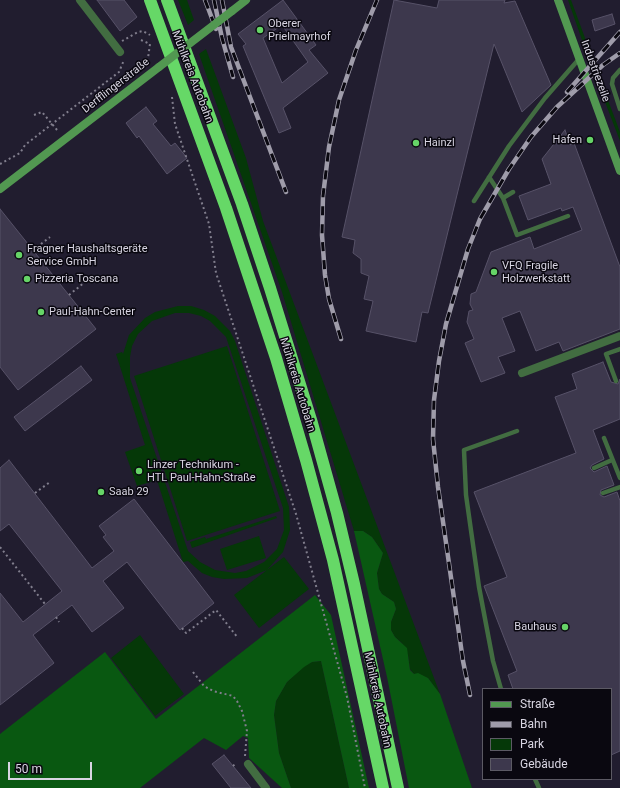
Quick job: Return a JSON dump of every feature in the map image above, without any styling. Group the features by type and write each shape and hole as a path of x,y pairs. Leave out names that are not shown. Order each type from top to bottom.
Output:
{"highway":[{"name":"Mühlkreis Autobahn","path":"150,0 226,208 276,358 333,560 382,788"},
{"name":"Mühlkreis Autobahn","path":"167,0 249,225 312,423 337,513 398,788"}],"street":[{"path":"80,0 118,49"},
{"name":"Derfflingerstraße","path":"0,189 246,0"},
{"name":"Industriezeile","path":"558,0 620,171"},
{"path":"522,372 620,336"},
{"path":"248,764 266,788"}],"lane":[{"path":"474,201 509,146 545,98 579,59"},
{"path":"620,70 613,78 612,84 620,109"},
{"path":"488,177 503,198 517,235 568,216"},
{"path":"503,198 513,192"},
{"path":"616,380 606,354 620,349"},
{"path":"501,688 493,661 479,587 466,495 464,450 518,431"},
{"path":"604,438 620,478"},
{"path":"594,468 612,460"},
{"path":"603,493 620,486"}],"path":[{"path":"0,164 20,153 25,145 119,72 124,62 118,49 132,34 138,32 147,33 153,39"},
{"path":"141,40 150,44 148,58"},
{"path":"172,90 175,124 208,224 216,273 296,514 347,697 365,788"},
{"path":"34,115 42,112 57,130"},
{"path":"33,250 50,236"},
{"path":"69,295 85,282"},
{"path":"34,493 50,482"},
{"path":"0,547 45,604"},
{"path":"182,628 186,633 216,610 238,638"},
{"path":"56,617 59,622"},
{"path":"193,672 204,686 233,696 237,701 242,711 247,731 244,754 248,764"}],"green space":[{"path":"178,0 187,0 194,20 188,25"},
{"path":"568,0 571,0 592,57 589,60"},
{"path":"206,49 246,158 263,221 440,694 428,678 414,674 410,669 408,655 402,643 395,637 391,630 391,622 396,609 394,602 382,594 379,589 377,573 383,553 372,537 363,531 354,531 282,292 199,54"},
{"path":"600,79 620,132 620,141 597,81"},
{"path":"178,306 191,306 204,310 215,316 230,331 235,341 289,507 290,530 283,552 267,570 247,578 224,579 212,577 202,573 188,561 183,562 157,480 137,486 125,452 145,445 116,354 122,352 123,354 129,335 145,318 155,312","holes":["175,313 189,313 201,316 210,321 226,337 283,508 284,530 277,549 264,562 246,571 235,573 215,570 200,562 188,551 130,378 130,357 132,346 138,334 152,321"]},
{"path":"227,346 280,511 187,541 134,376"},
{"path":"276,516 277,518 192,548 190,542 205,537 206,539"},
{"path":"354,531 363,531 372,537 383,553 377,573 379,589 382,594 394,602 396,609 391,622 391,630 395,637 407,648 410,670 414,674 418,673 428,678 440,694 472,788 409,788 387,677"},
{"path":"259,536 266,558 227,570 220,549"},
{"path":"284,557 309,589 259,628 234,595"},
{"path":"315,595 331,615 369,788 349,788 321,661 312,662 287,682 276,701 274,715 279,753 291,788 282,788 249,758 248,738 243,736 226,750 204,738 140,788 0,788 0,734 105,652 156,719"},
{"path":"140,635 184,694 155,716 111,658"},
{"path":"321,661 349,788 291,788 279,753 274,715 276,701 287,682 304,666 312,662"}],"building":[{"path":"97,0 124,0 137,17 120,31"},
{"path":"283,0 316,45 309,50 328,73 283,108 291,128 279,133 243,46 246,44 238,34","holes":["282,25 308,62 282,83 263,38"]},
{"name":"Hainzl","path":"394,0 437,8 439,0 505,0 504,3 515,1 551,85 522,112 494,44 428,313 422,312 416,342 366,331 373,301 364,299 369,276 361,273 361,259 353,253 355,240 342,237"},
{"path":"612,14 615,24 595,31 592,20"},
{"path":"146,107 157,121 153,124 171,146 175,143 187,158 167,174 139,136 137,138 126,123"},
{"path":"565,130 570,145 574,143 620,267 620,329 563,351 559,342 536,351 520,311 502,318 515,351 498,357 505,373 481,382 465,343 474,339 467,322 469,311 473,310 470,304 471,294 476,292 491,252 530,237 534,249 582,230 573,207 562,211 561,208 528,220 519,196 551,184 542,159"},
{"name":"Paul-Hahn-Center","path":"0,209 96,329 18,390 0,367"},
{"name":"Bauhaus","path":"603,362 611,382 618,384 620,379 620,419 593,430 604,459 592,465 590,468 594,472 607,466 614,485 601,490 600,495 604,497 617,492 620,501 620,751 612,755 612,688 513,688 508,675 517,671 484,586 507,577 474,492 576,453 555,397 577,389 572,374"},
{"path":"81,366 92,380 25,431 14,417"},
{"path":"9,460 92,568 114,551 103,537 106,535 99,526 134,499 214,603 180,630 127,562 103,581 124,608 92,632 72,605 33,635 54,663 0,705 0,593 23,622 62,591 9,524 0,531 0,468"},
{"path":"224,755 251,788 231,788 212,764"}],"railway":[{"path":"205,0 216,29"},
{"path":"214,0 222,38 233,77"},
{"path":"222,0 231,47 286,192"},
{"path":"341,339 329,299 325,275 322,235 323,196 329,147 339,100 356,50 377,0"},
{"path":"567,92 620,32"},
{"path":"470,695 463,661 438,487 433,439 434,400 446,324 468,249 480,219 509,169 531,137 557,107 603,65 620,53"}],"place":[{"name":"Oberer Prielmayrhof","path":"260,30"},
{"name":"Hafen","path":"590,140"},
{"name":"Hainzl","path":"416,143"},
{"name":"Fragner Haushaltsgeräte Service GmbH","path":"19,255"},
{"name":"VFQ Fragile Holzwerkstatt","path":"494,272"},
{"name":"Pizzeria Toscana","path":"27,279"},
{"name":"Paul-Hahn-Center","path":"41,312"},
{"name":"Linzer Technikum - HTL Paul-Hahn-Straße","path":"139,471"},
{"name":"Saab 29","path":"101,492"},
{"name":"Bauhaus","path":"565,627"}]}
